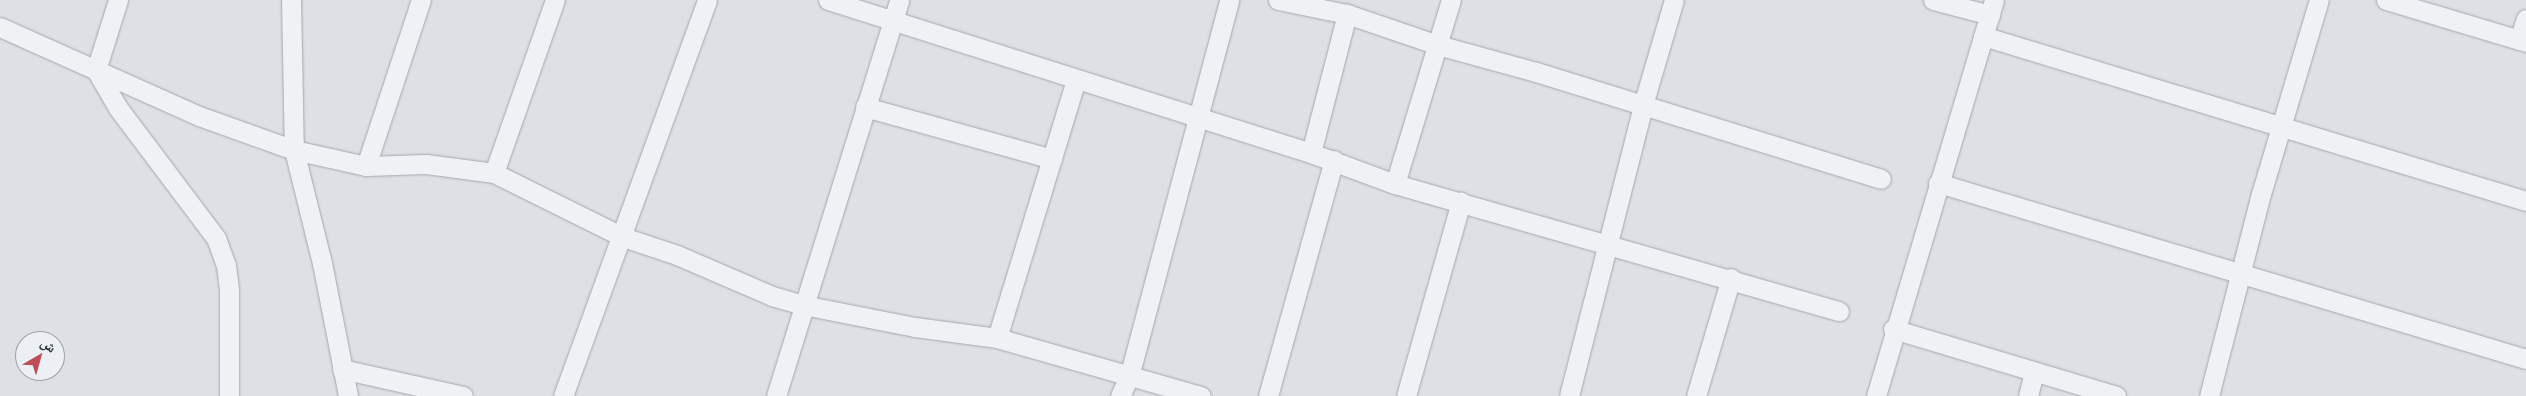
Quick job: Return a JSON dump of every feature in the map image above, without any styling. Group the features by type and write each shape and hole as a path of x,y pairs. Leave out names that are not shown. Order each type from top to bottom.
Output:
{"street":[{"path":"118,0 96,70 118,108 216,238 226,266 229,290 229,396"},
{"path":"291,0 294,150 322,263 348,396"},
{"path":"366,166 421,0"},
{"path":"494,174 555,0"},
{"path":"563,396 623,237 707,0"},
{"path":"828,0 1076,80 1334,160 1395,184 1731,278 1839,311"},
{"path":"776,396 899,0"},
{"path":"1120,396 1128,377 1230,0"},
{"path":"1278,0 1347,14 1438,45 1643,105 1881,179"},
{"path":"1395,184 1451,0"},
{"path":"1569,396 1643,105 1674,0"},
{"path":"1876,396 1893,329 1992,8 1932,0"},
{"path":"2208,396 2281,127 2320,0"},
{"path":"2386,0 2441,8 2523,41 2526,19"},
{"path":"1311,153 1347,14"},
{"path":"0,27 199,116 294,150 366,166 426,164 494,174 555,201 623,237 677,255 772,296 803,305 915,327 997,338 1128,377 1201,396"},
{"path":"1983,36 2526,201"},
{"path":"997,338 1076,80"},
{"path":"865,107 1052,159"},
{"path":"1268,396 1334,160"},
{"path":"1938,183 2526,359"},
{"path":"1406,396 1461,202"},
{"path":"1696,396 1731,278"},
{"path":"1893,329 2116,396"},
{"path":"342,369 463,396"},
{"path":"2028,396 2034,372"}]}
